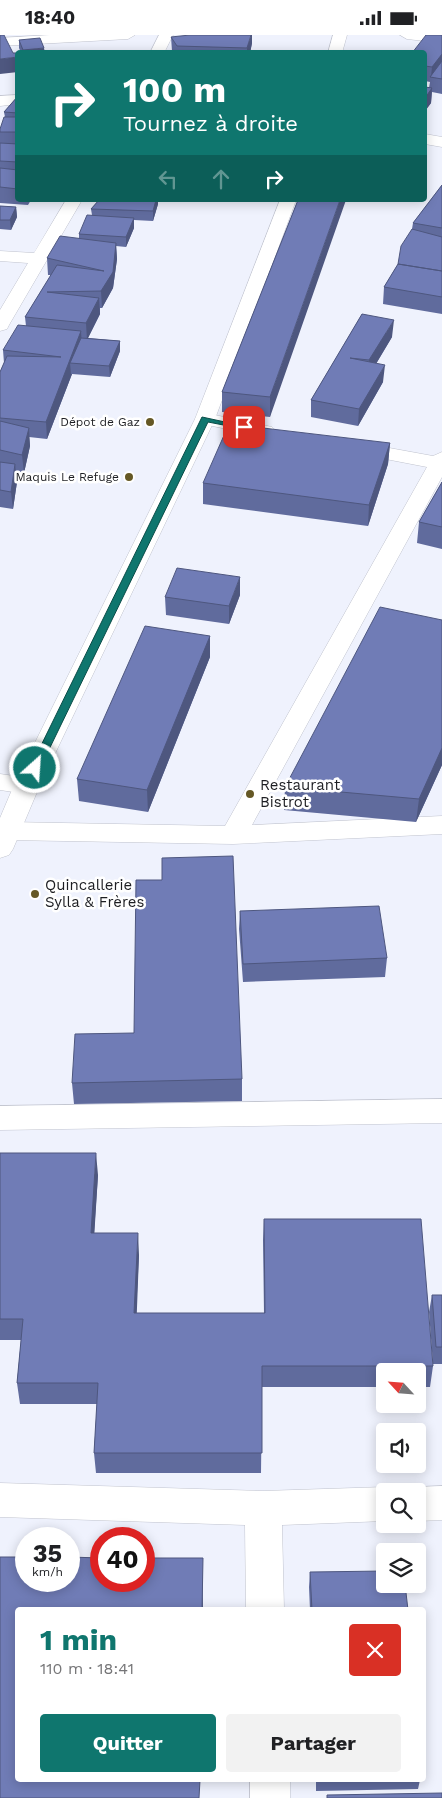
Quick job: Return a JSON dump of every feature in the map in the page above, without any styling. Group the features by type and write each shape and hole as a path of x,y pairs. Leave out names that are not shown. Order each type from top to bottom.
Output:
{"street":[{"path":"0,43 59,36 128,35"},
{"path":"158,50 166,35"},
{"path":"337,50 340,35"},
{"path":"407,35 442,39"},
{"path":"0,101 15,99"},
{"path":"427,139 442,142"},
{"path":"0,325 73,202"},
{"path":"287,202 205,419 27,785 4,840 233,835 442,825"},
{"path":"0,256 40,259"},
{"path":"205,419 283,434"},
{"path":"233,835 441,461 332,443"},
{"path":"0,782 27,785"},
{"path":"0,1118 442,1111"},
{"path":"0,1500 263,1508 376,1505"},
{"path":"426,1503 442,1503"},
{"path":"263,1508 265,1607"},
{"path":"270,1782 270,1798"}],"building":[{"path":"0,35 4,35 13,53 15,53 15,57 0,59"},
{"path":"190,35 251,35 247,48 177,46 171,37"},
{"path":"426,35 442,35 442,54 432,67 427,66 427,50 414,50"},
{"path":"40,38 44,48 23,50 19,40"},
{"path":"442,61 442,79 430,77"},
{"path":"427,87 432,88 427,95"},
{"path":"15,99 15,113 4,112"},
{"path":"4,117 15,117 15,132 0,132"},
{"path":"0,143 15,144 15,162 0,161"},
{"path":"0,168 15,170 15,189 0,187"},
{"path":"442,185 442,228 413,223"},
{"path":"97,202 155,202 153,211 91,209"},
{"path":"297,202 339,202 270,397 222,392"},
{"path":"0,206 16,207 10,220 0,220"},
{"path":"87,215 134,218 126,237 79,234"},
{"path":"412,229 442,237 442,271 398,264 401,246"},
{"path":"60,236 116,243 113,272 101,291 47,292 99,298 86,323 25,317 57,265 104,271 47,258"},
{"path":"398,264 442,271 442,297 384,287"},
{"path":"362,314 394,320 369,360 350,358 385,365 359,409 311,400"},
{"path":"18,325 81,331 46,422 0,418 0,372 7,356 61,357 3,350"},
{"path":"81,338 120,341 109,366 70,363"},
{"path":"0,421 29,428 22,455 0,450"},
{"path":"229,424 390,443 369,505 203,483"},
{"path":"0,462 15,464 11,492 0,490"},
{"path":"442,482 442,527 419,522"},
{"path":"177,568 240,577 229,606 165,597"},
{"path":"380,607 442,620 442,748 419,799 285,787"},
{"path":"145,626 210,636 147,790 77,779"},
{"path":"233,856 242,1079 72,1083 75,1034 134,1033 136,880 162,880 162,858"},
{"path":"379,906 387,958 243,964 240,911"},
{"path":"0,1153 96,1153 91,1233 138,1233 134,1313 265,1313 264,1219 421,1219 433,1366 426,1366 426,1363 376,1363 376,1366 262,1366 262,1453 94,1453 98,1383 17,1383 23,1319 0,1319"},
{"path":"432,1295 442,1295 442,1347 436,1347"},
{"path":"0,1557 15,1557 15,1592 80,1592 80,1557 90,1558 90,1592 155,1592 155,1558 203,1558 202,1607 15,1607 15,1782 200,1782 199,1798 0,1798"},
{"path":"376,1571 376,1593 406,1593 408,1607 312,1607 310,1572"},
{"path":"442,1793 442,1798 327,1798 327,1795"}],"place":[{"name":"Dépot de Gaz","path":"150,422"},
{"name":"Maquis Le Refuge","path":"129,477"},
{"name":"Restaurant Bistrot","path":"250,794"},
{"name":"Quincallerie Sylla & Frères","path":"35,894"}],"route":[{"path":"35,768 205,419 244,427"}]}
